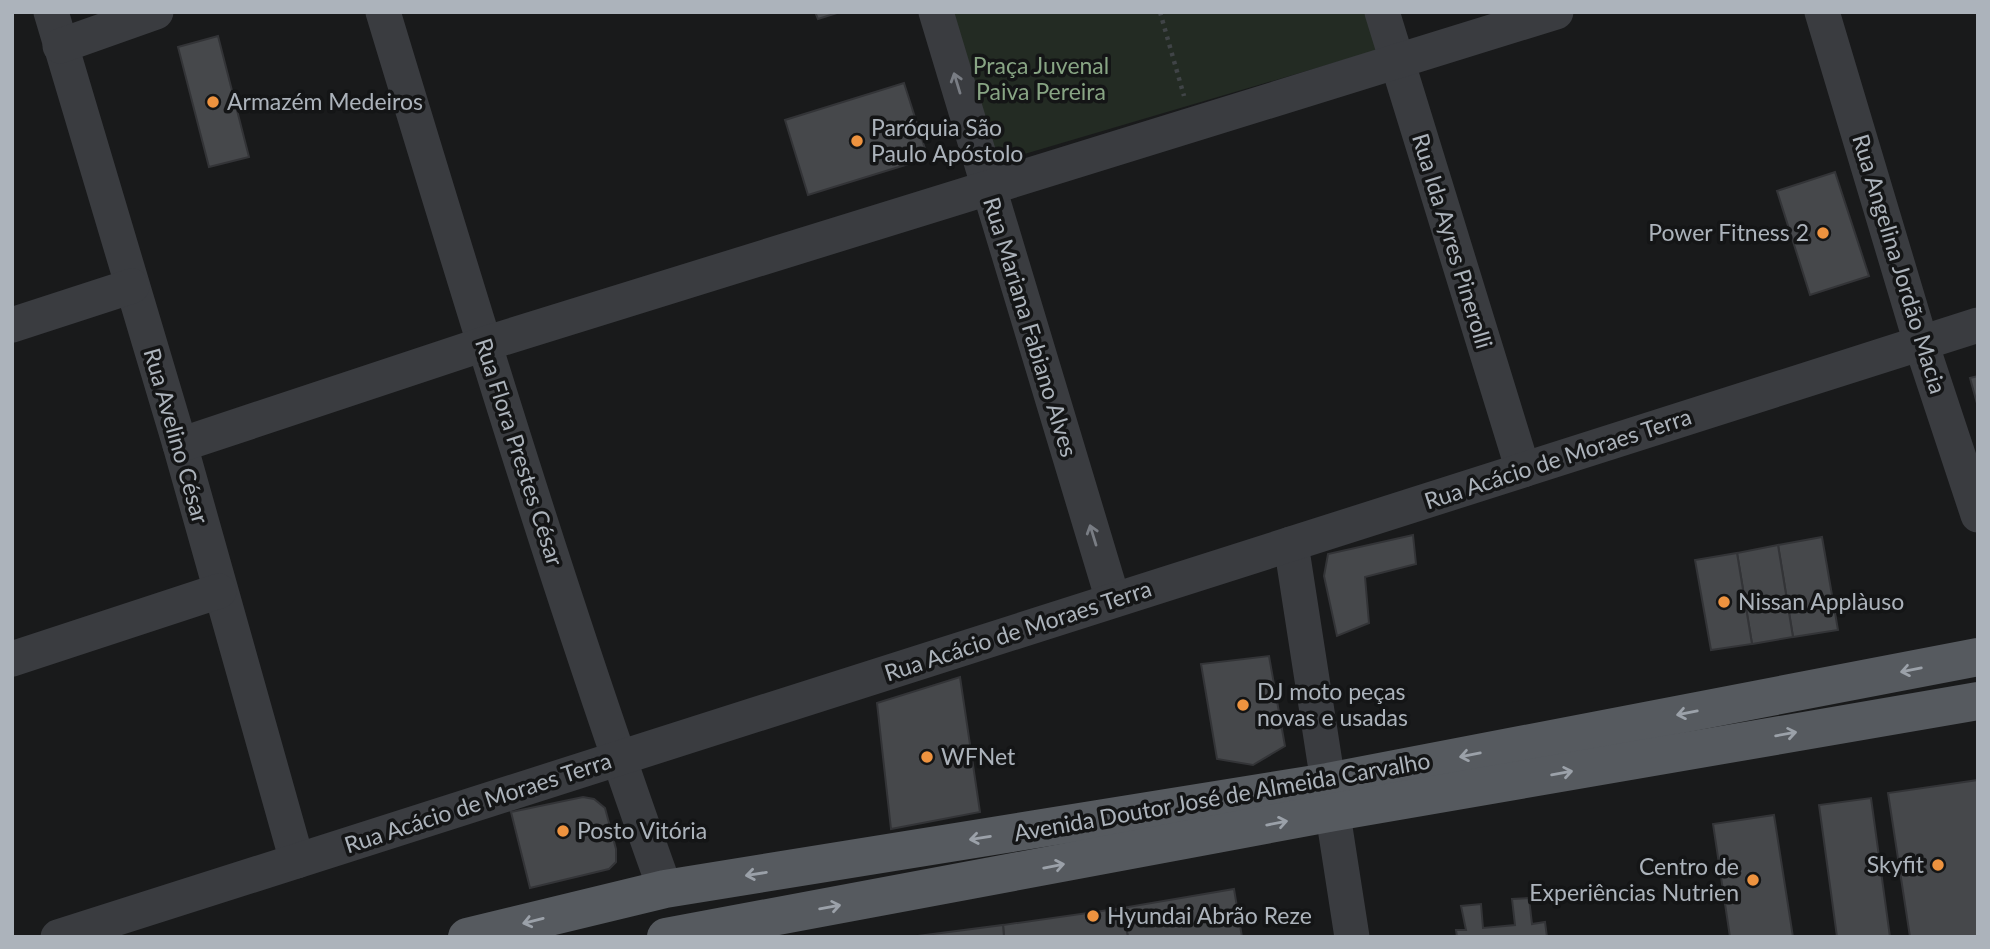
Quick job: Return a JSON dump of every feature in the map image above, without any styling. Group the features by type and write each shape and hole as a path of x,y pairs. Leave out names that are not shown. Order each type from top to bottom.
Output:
{"main road":[{"name":"Avenida Doutor José de Almeida Carvalho","path":"666,937 769,928 1331,797 1978,657"},
{"name":"Avenida Doutor José de Almeida Carvalho","path":"467,937 665,889 1331,797 1978,701"}],"street":[{"name":"Rua Avelino César","path":"51,12 180,445 297,860"},
{"path":"60,46 156,12"},
{"name":"Rua Flora Prestes César","path":"383,12 484,344 618,758 665,889"},
{"name":"Rua Mariana Fabiano Alves","path":"936,12 1113,600"},
{"name":"Rua Ida Ayres Pinerolli","path":"1382,12 1522,470"},
{"path":"180,445 484,344 987,186 1556,12"},
{"name":"Rua Angelina Jordão Macia","path":"1822,12 1921,343 1978,514"},
{"path":"12,325 132,286"},
{"name":"Rua Acácio de Moraes Terra","path":"58,937 145,924 297,860 1978,325"},
{"path":"1291,544 1352,937"},
{"path":"12,659 219,591"}],"path":[{"path":"1160,12 1192,124"}],"green space":[{"name":"Praça Juvenal Paiva Pereira","path":"948,12 1369,12 1381,49 994,163"}],"building":[{"path":"815,12 840,12 818,19"},
{"name":"Armazém Medeiros","path":"218,36 249,157 209,167 178,47"},
{"name":"Paróquia São Paulo Apóstolo","path":"904,83 928,158 808,195 785,120"},
{"name":"Power Fitness 2","path":"1835,172 1869,276 1810,295 1777,191"},
{"path":"1978,376 1978,407 1970,378"},
{"path":"1413,535 1416,564 1365,577 1369,623 1337,636 1324,576 1328,554"},
{"path":"1822,537 1838,630 1793,637 1778,545"},
{"path":"1778,545 1793,637 1752,644 1737,553"},
{"name":"Nissan Applàuso","path":"1737,553 1752,644 1711,650 1695,560"},
{"name":"DJ moto peças novas e usadas","path":"1269,656 1285,746 1253,765 1217,759 1201,664"},
{"name":"WFNet","path":"960,677 980,812 891,829 877,703"},
{"name":"Skyfit","path":"1978,780 1978,937 1910,937 1888,793"},
{"name":"Posto Vitória","path":"583,797 594,799 605,808 616,849 616,862 609,869 530,888 511,812"},
{"path":"1871,798 1890,937 1837,937 1819,805"},
{"name":"Centro de Experiências Nutrien","path":"1774,815 1793,937 1730,937 1713,824"},
{"path":"1234,889 1242,937 1128,937 1122,908"},
{"path":"1529,898 1532,924 1545,922 1547,937 1457,937 1456,930 1466,930 1461,906 1481,904 1483,928 1515,925 1512,899"},
{"name":"Hyundai Abrão Reze","path":"1122,908 1128,937 1004,937 1003,925"},
{"path":"1003,925 1004,937 910,937"}],"place":[{"name":"Armazém Medeiros","path":"213,102"},
{"name":"Paróquia São Paulo Apóstolo","path":"857,141"},
{"name":"Power Fitness 2","path":"1823,233"},
{"name":"Nissan Applàuso","path":"1724,602"},
{"name":"DJ moto peças novas e usadas","path":"1243,705"},
{"name":"WFNet","path":"927,757"},
{"name":"Posto Vitória","path":"563,831"},
{"name":"Skyfit","path":"1938,865"},
{"name":"Centro de Experiências Nutrien","path":"1753,880"},
{"name":"Hyundai Abrão Reze","path":"1093,916"}]}
